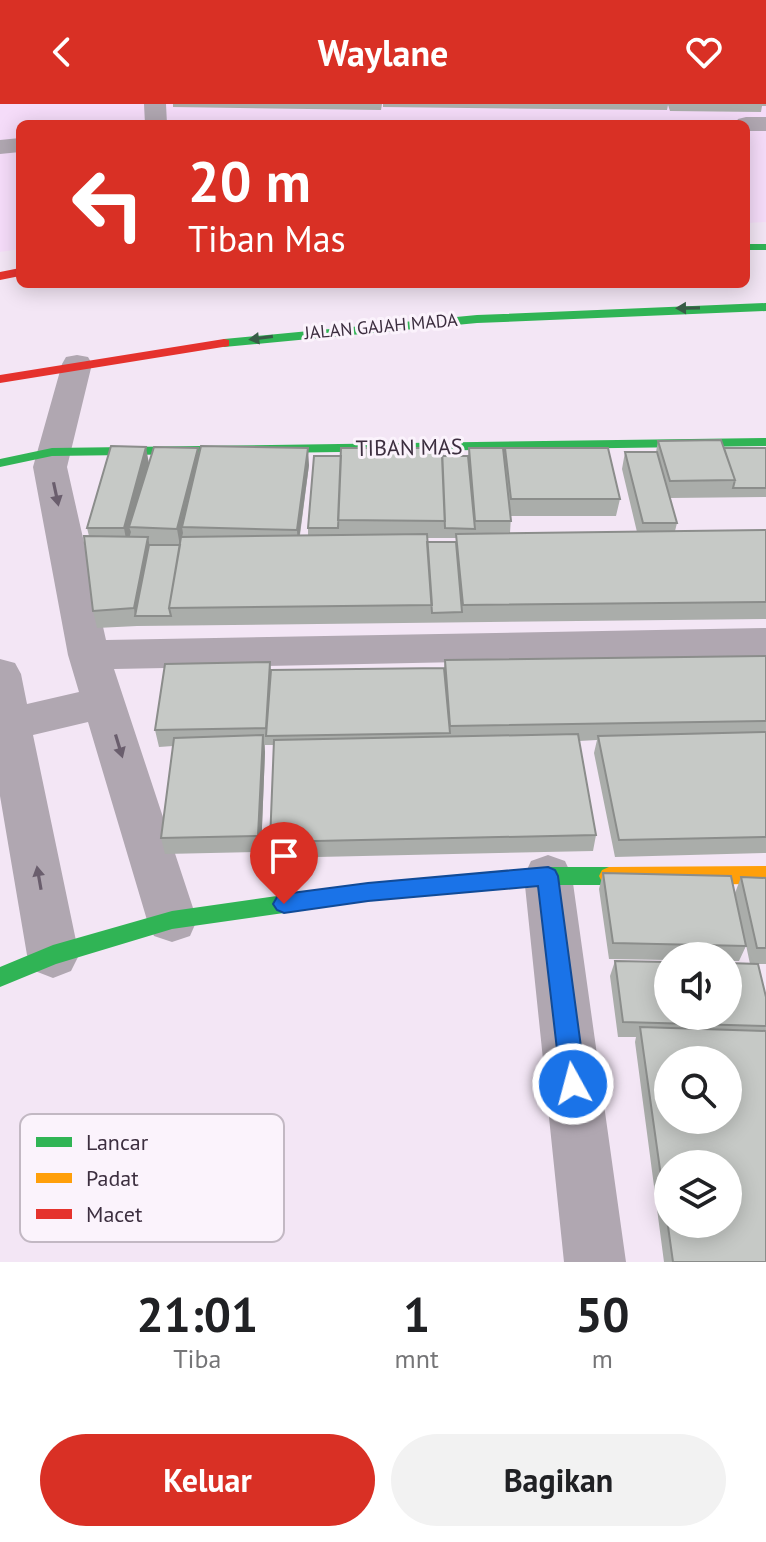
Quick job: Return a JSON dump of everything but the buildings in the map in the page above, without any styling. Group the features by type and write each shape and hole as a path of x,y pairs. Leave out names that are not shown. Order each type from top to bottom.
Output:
{"main road":[{"name":"JALAN GAJAH MADA","path":"0,379 77,364 340,327 615,310 766,307"},
{"name":"TIBAN MAS","path":"0,463 52,452 766,442"},
{"path":"0,977 53,955 172,920 368,892 548,876 766,875"}],"street":[{"path":"77,364 50,467 89,655 172,920"},
{"path":"89,655 766,642"},
{"path":"53,955 3,690 105,702"},
{"path":"548,876 595,1262"}],"shaded area":[{"path":"0,104 766,104 766,222 750,223 750,120 16,120 16,250 0,252"}],"traffic: fast":[{"path":"750,247 766,247"},
{"path":"224,343 477,319 766,307"},
{"path":"0,463 52,452 766,442"},
{"path":"0,977 53,955 172,920 368,892 548,876 609,876"}],"traffic: slow":[{"path":"609,876 766,875"}],"traffic: jam":[{"path":"0,276 16,273"},
{"path":"0,379 224,343"}],"route":[{"path":"284,904 368,892 548,876 573,1084"}]}
